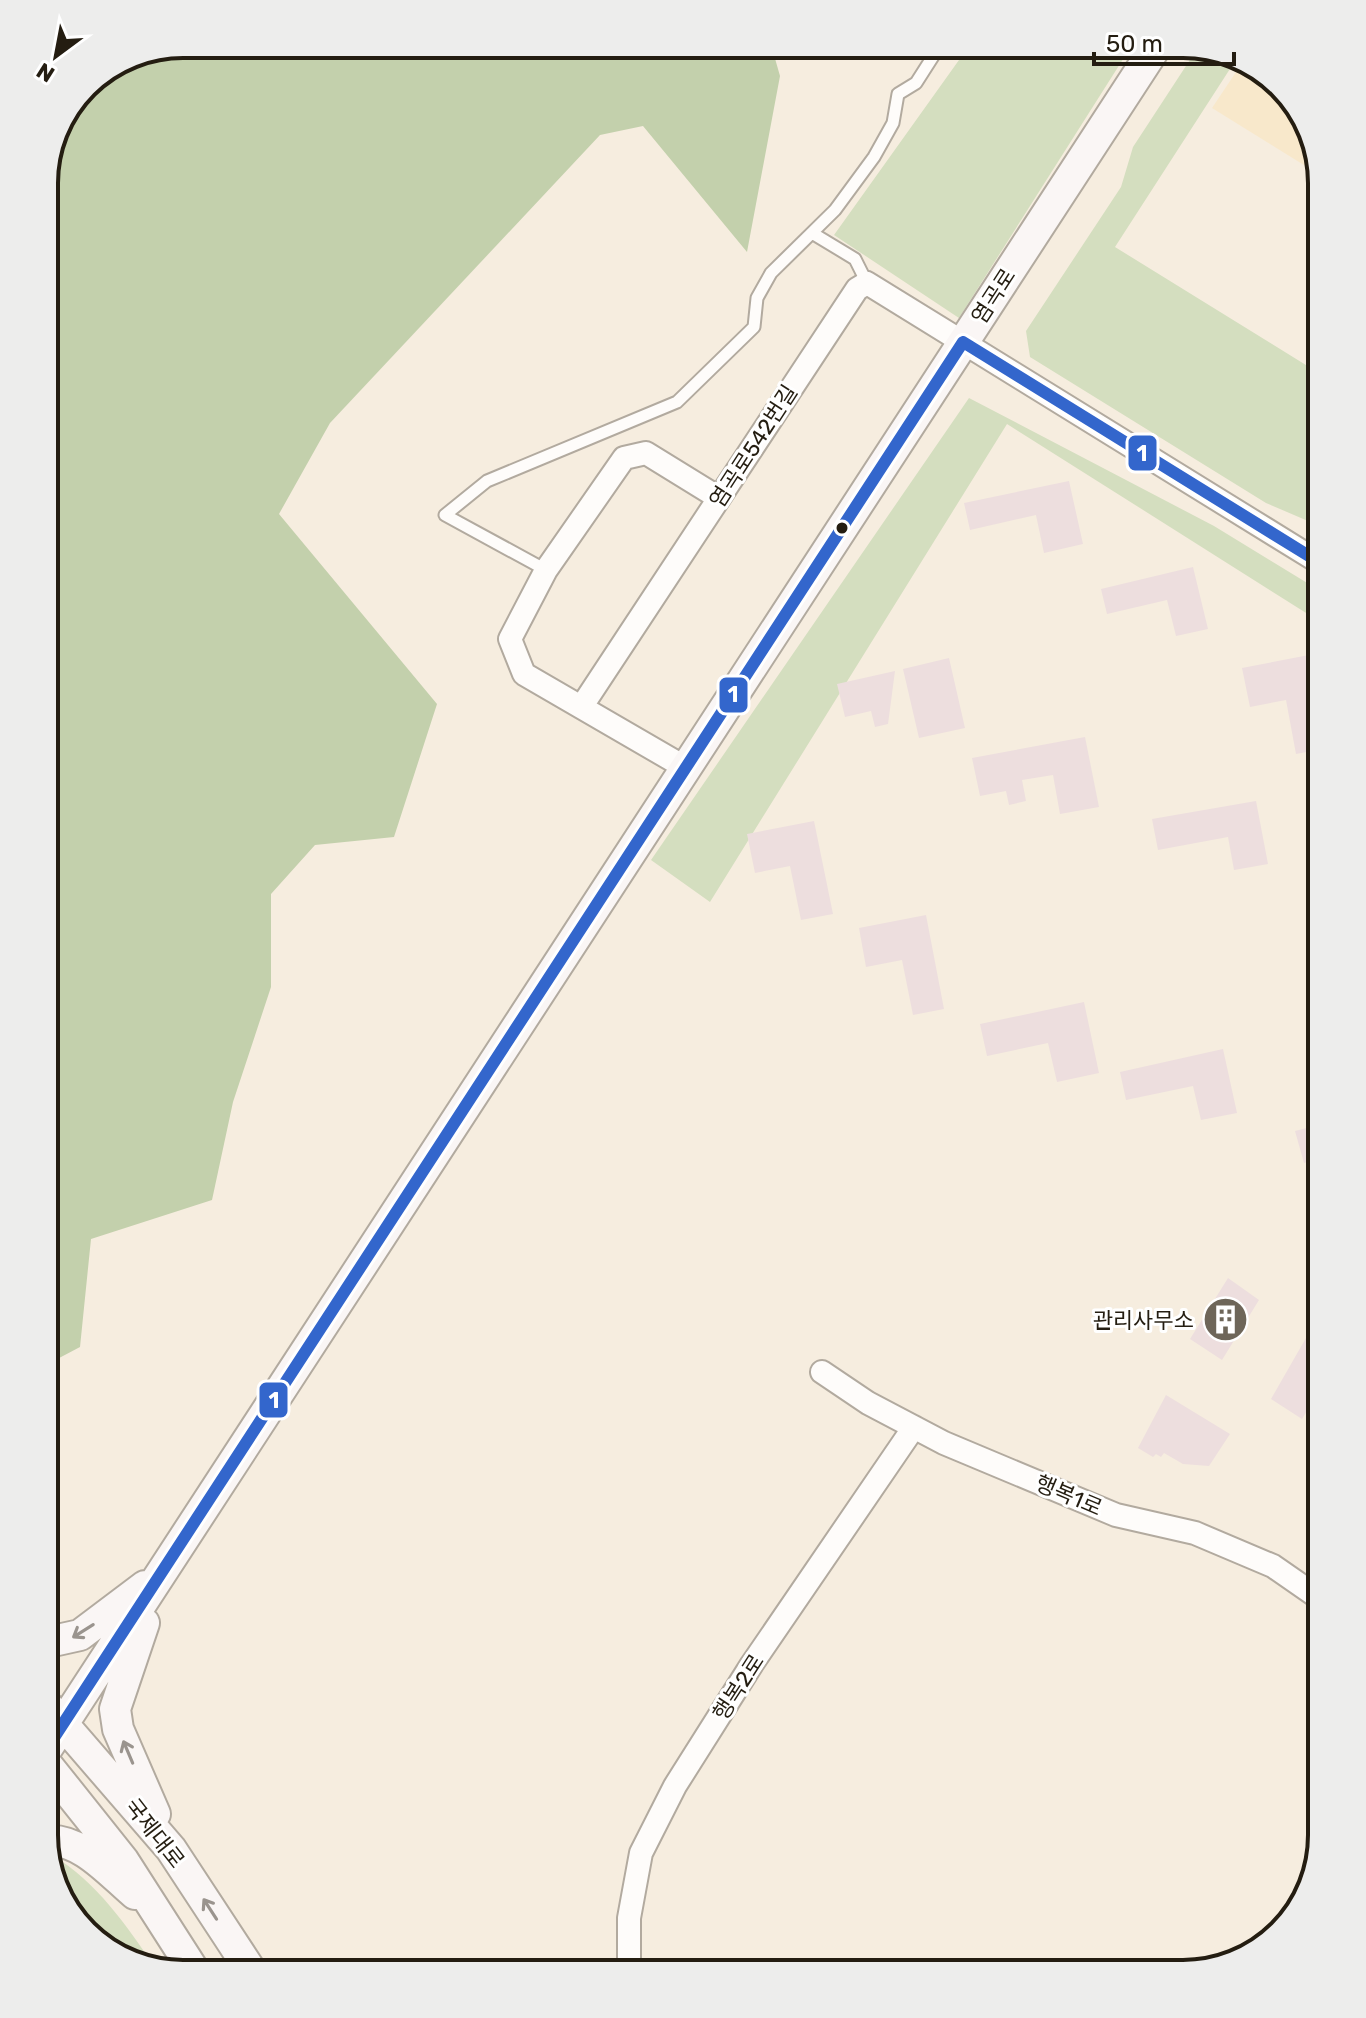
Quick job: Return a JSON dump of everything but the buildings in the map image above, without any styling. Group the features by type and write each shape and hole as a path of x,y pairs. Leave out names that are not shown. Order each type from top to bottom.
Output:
{"main road":[{"name":"염곡로","path":"58,1708 162,1572 1149,58"},
{"path":"58,1640 80,1635 162,1572"},
{"path":"162,1572 115,1709 118,1729 171,1849"},
{"name":"국제대로","path":"58,1718 171,1849 244,1960"},
{"name":"국제대로","path":"58,1778 104,1833 187,1960"},
{"path":"58,1842 69,1843 83,1851 155,1911"}],"street":[{"path":"867,283 1308,555"},
{"name":"염곡로542번길","path":"582,706 857,289 867,283"},
{"path":"686,768 524,674 510,639 546,570 624,458 646,453 719,498"},
{"name":"행복1로","path":"822,1372 868,1403 914,1427 1116,1515 1195,1533 1273,1566 1308,1590"},
{"name":"행복2로","path":"629,1960 629,1918 641,1853 675,1786 752,1664 914,1427"}],"lane":[{"path":"546,570 445,515 487,481 677,402 754,327 757,298 771,273 812,233 874,157 893,123 898,94 916,83 932,58"},
{"path":"812,233 855,259 867,283"}],"shaded area":[{"path":"1237,71 1246,75 1271,95 1291,120 1307,167 1212,108"}],"green space":[{"path":"775,58 780,76 747,252 643,126 600,135 330,423 279,514 437,704 394,837 315,845 271,894 271,987 233,1102 212,1200 91,1239 80,1347 58,1359 58,175 62,151 71,128 84,107 101,89 120,75 159,60"},
{"path":"960,58 1124,58 959,318 834,235"},
{"path":"1191,58 1231,68 1115,247 1308,366 1308,521 1266,503 1030,357 1026,331 1121,187 1133,147"},
{"path":"969,398 1214,526 1308,583 1308,614 1007,424 710,902 651,860"},
{"path":"61,1861 97,1891 145,1954 114,1939 89,1917 75,1898"}],"transit line":[{"name":"1","path":"963,342 1308,555"},
{"name":"1","path":"58,1732 963,342"}],"place":[{"name":"관리사무소","path":"1225,1320"}]}
